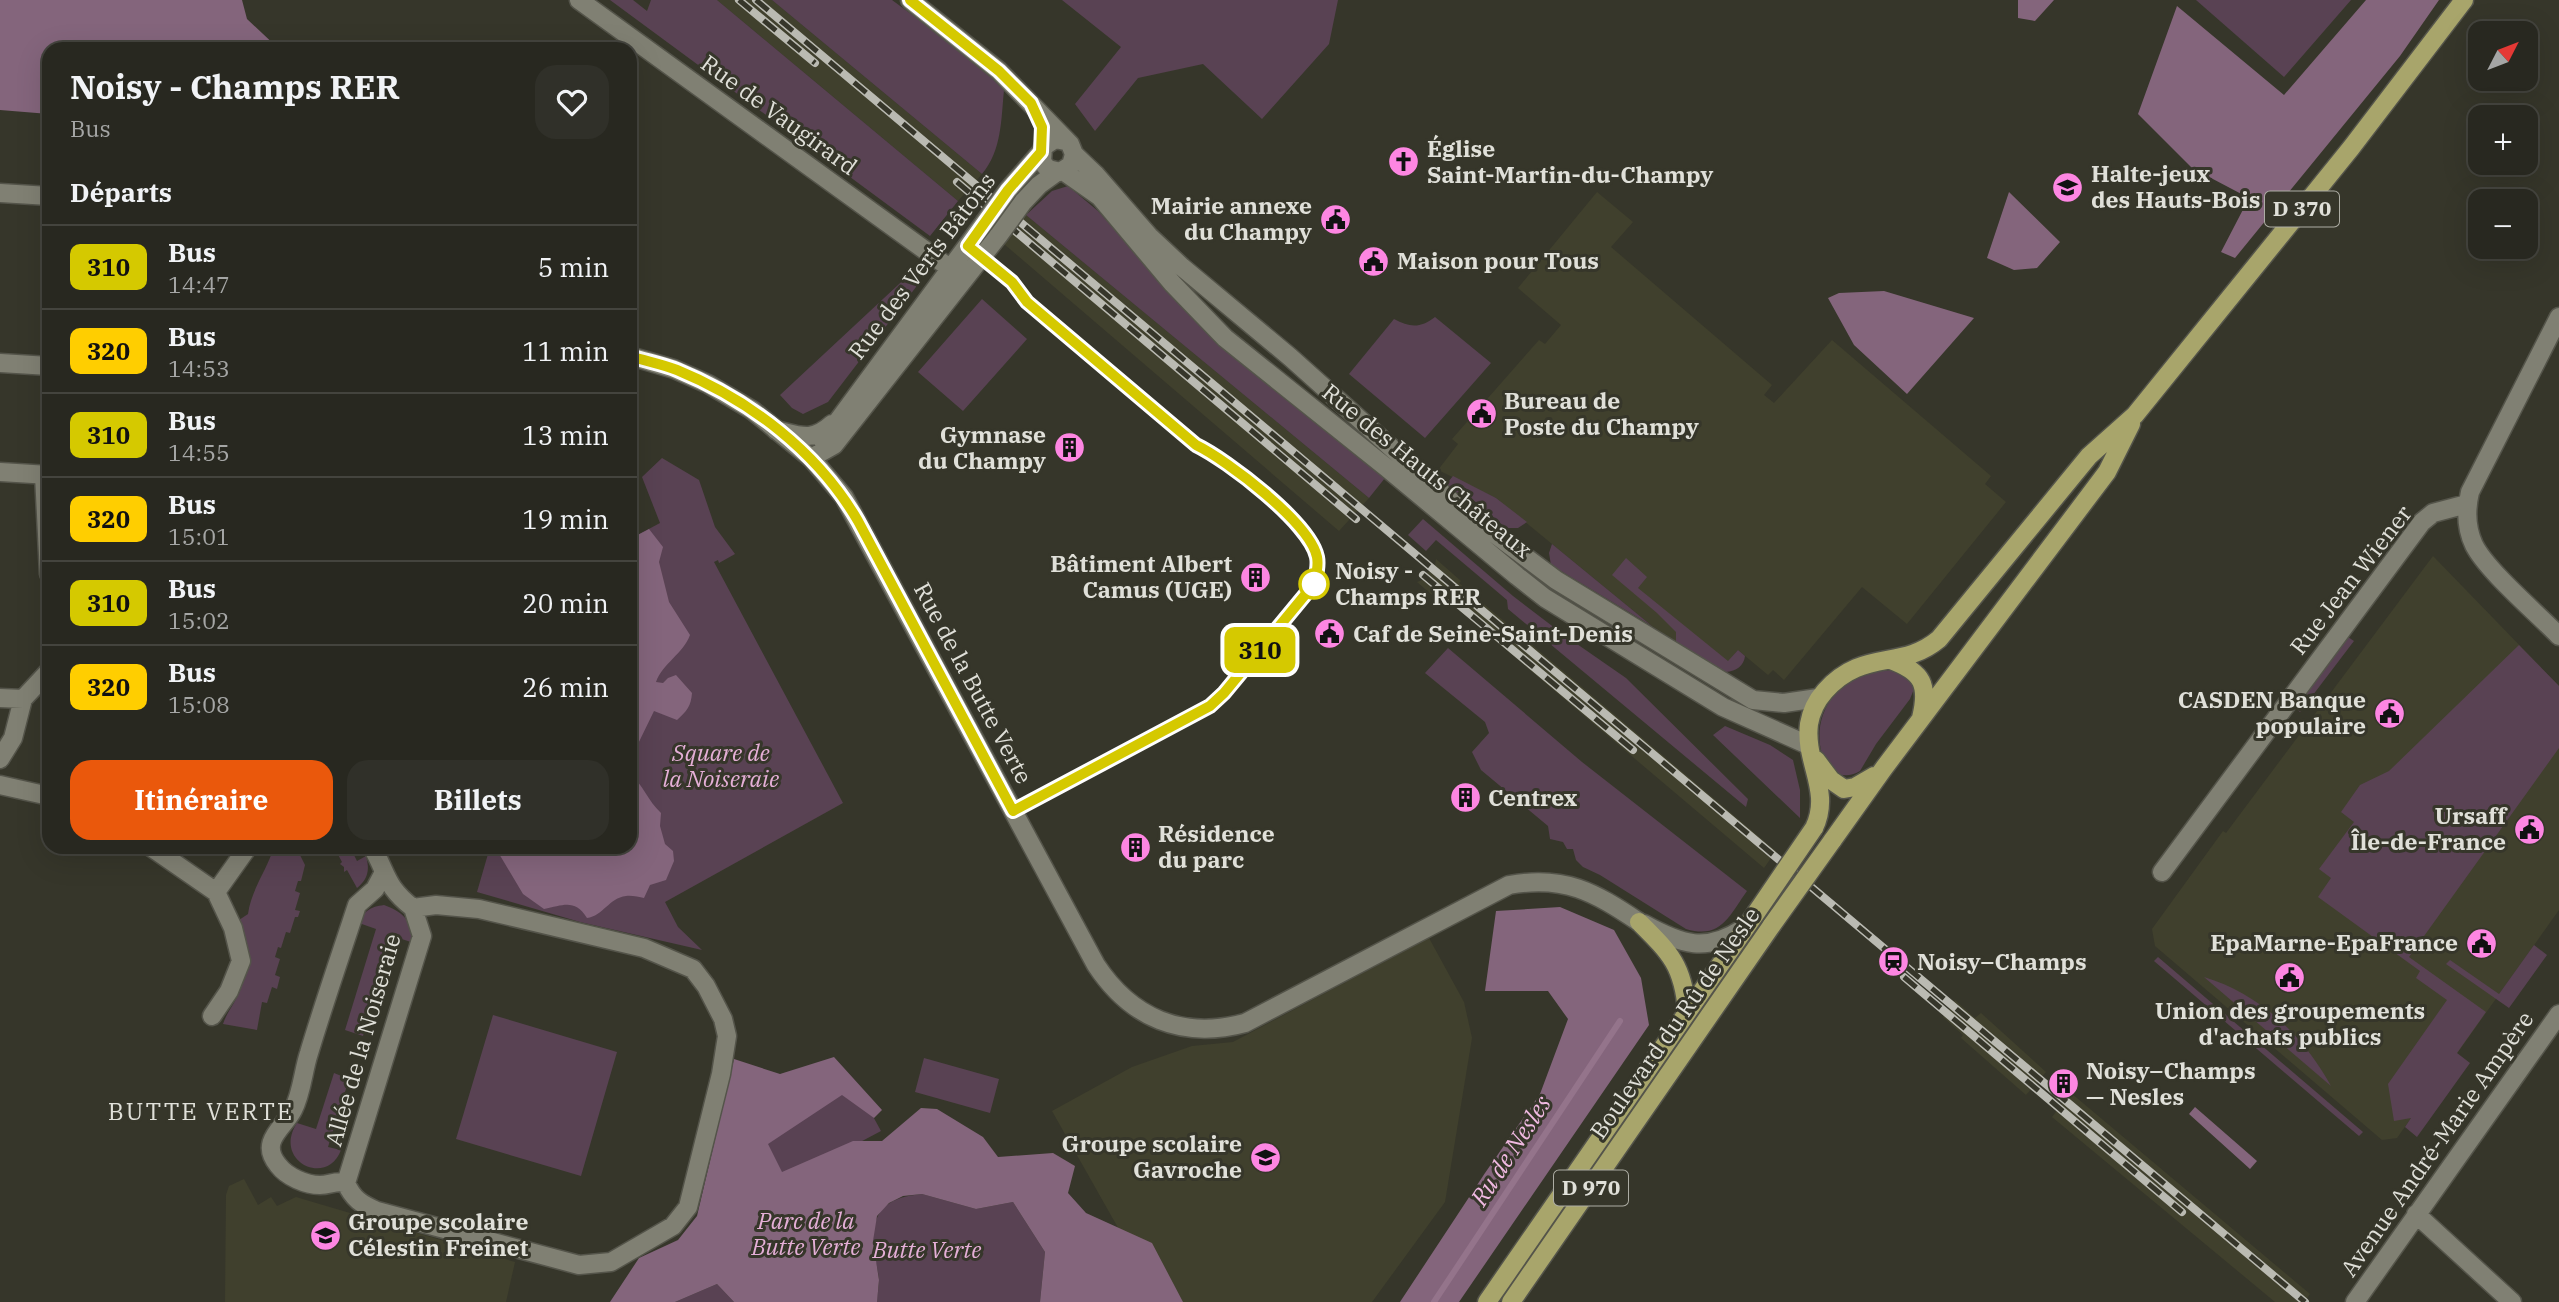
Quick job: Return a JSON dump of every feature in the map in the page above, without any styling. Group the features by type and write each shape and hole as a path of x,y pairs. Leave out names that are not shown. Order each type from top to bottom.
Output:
{"main road":[{"name":"D 370","path":"1818,698 1832,683 1852,669 1868,662 1915,654 1928,649 1939,639 2089,456 2135,415 2358,139 2464,0"},
{"name":"D 370","path":"1920,722 2107,472 2135,415"},
{"path":"1808,745 1831,780 1844,789 1855,787 1884,768 1920,722 1924,694 1920,678 1906,665 1892,660"},
{"path":"1487,1302 1814,828 1821,814 1821,803 1818,780 1808,745 1810,718 1818,698"},
{"name":"Boulevard du Rû de Nesle","path":"1511,1302 1884,768"},
{"path":"1639,922 1664,947 1677,965 1685,990 1687,1011"}],"street":[{"name":"Rue de Vaugirard","path":"579,0 951,269"},
{"name":"Rue des Hauts Châteaux","path":"910,0 973,48 1031,103 1149,236 1182,267 1290,358 1452,502 1556,580 1753,700 1784,703 1818,698"},
{"name":"Rue des Hauts Châteaux","path":"1031,103 1042,127 1042,150"},
{"path":"1055,139 1070,148 1071,165 1060,172 1045,166 1042,150 1055,139"},
{"name":"Rue des Verts Bâtons","path":"811,458 1008,190 1042,150"},
{"name":"Rue des Verts Bâtons","path":"811,458 834,445 1024,202 1040,185 1060,172"},
{"name":"Rue des Hauts Châteaux","path":"1060,172 1100,197 1172,283 1225,338 1545,598 1723,707 1808,745"},
{"path":"0,193 42,196"},
{"path":"2559,317 2470,492 2466,516 2474,544 2489,564 2559,636"},
{"name":"Rue de la Butte Verte","path":"637,358 674,369 708,384 752,410 811,458 844,497 1096,965 1115,991 1144,1014 1195,1029 1231,1027 1245,1023 1496,890 1517,883 1557,881 1573,885 1670,937 1704,944 1726,940 1745,928"},
{"path":"0,363 42,366"},
{"name":"Rue des Verts Bâtons","path":"776,430 805,437 820,435 845,412"},
{"path":"834,445 829,464 830,474 844,497"},
{"path":"0,472 42,475"},
{"name":"Rue Jean Wiener","path":"2162,873 2422,522 2433,513 2467,504"},
{"path":"0,759 13,738 23,699 42,679"},
{"path":"0,698 23,699"},
{"path":"0,785 42,794"},
{"path":"161,854 216,892 233,928 241,961 229,991 212,1016"},
{"path":"216,892 243,854"},
{"path":"375,854 383,874 397,895 413,908"},
{"name":"Allée de la Noiseraie","path":"346,1183 338,1181 320,1185 306,1183 288,1175 279,1167 271,1147 280,1125 293,1111 357,905 375,889 383,874"},
{"name":"Allée de la Noiseraie","path":"436,905 479,909 644,948 693,969 706,986 727,1036 721,1073 688,1207 673,1226 611,1262 579,1265 377,1211 360,1204 346,1183 422,936 413,908 436,905"},
{"name":"Avenue André-Marie Ampère","path":"2358,1298 2559,1014"},
{"path":"2416,1214 2512,1302"}],"shaded area":[{"path":"717,0 772,0 982,174 958,201"},
{"path":"1597,192 1633,222 1611,247 1772,385 1764,395 1774,403 1832,340 1991,476 1985,484 2006,502 1907,624 1862,587 1784,680 1773,670 1768,675 1738,650 1721,670 1652,626 1496,498 1438,470 1458,444 1452,439 1539,340 1545,344 1561,325 1518,288"},
{"path":"1026,215 1369,498 1339,531 1004,244"},
{"path":"2433,556 2559,686 2559,910 2397,1138 2382,1140 2155,946 2152,929 2223,831 2226,833"},
{"path":"1436,559 1461,581 1459,583 1776,851 1764,868 1452,604 1447,608 1417,582 1422,580 1423,574 1429,572 1429,566 1435,565"},
{"name":"Groupe scolaire Gavroche","path":"1429,938 1464,1002 1472,1038 1445,1202 1372,1302 1175,1302 1121,1233 1052,1111 1132,1067 1192,1046 1233,1042"},
{"path":"1955,1000 1975,1018 1981,1013 2046,1072 2026,1095 1961,1038 1963,1035 1943,1017"},
{"path":"2071,1093 2310,1294 2304,1302 2275,1302 2052,1117"},
{"name":"Groupe scolaire Célestin Freinet","path":"244,1179 258,1205 271,1197 277,1206 296,1197 515,1262 506,1302 225,1302 226,1195 229,1186"}],"green space":[{"path":"0,0 242,0 247,19 272,42 42,42 42,113 0,110"},
{"path":"610,0 633,0 647,11 651,0 717,0 958,201 930,236"},
{"path":"772,0 892,0 972,59 1004,90 997,145 982,174"},
{"path":"1062,0 1338,0 1329,44 1262,119 1203,64 1138,78 1095,131 1075,104 1121,47"},
{"path":"2018,0 2054,0 2035,21 2018,18"},
{"path":"2196,0 2351,0 2284,77"},
{"path":"2366,0 2439,0 2400,56 2235,258 2221,252 2249,198 2192,168 2138,114 2177,6 2284,95"},
{"path":"1068,186 1098,211 1197,322 1385,478 1369,498 1026,215 1052,191"},
{"path":"2009,192 2060,242 2037,268 2014,270 1987,258"},
{"path":"918,269 916,287 828,402 803,414 792,408 780,395"},
{"path":"1884,291 1974,318 1907,394 1854,345 1828,298 1839,293"},
{"path":"982,299 1027,339 963,411 918,372"},
{"path":"1435,317 1491,363 1425,438 1349,374 1394,319 1415,325"},
{"name":"Square de la Noiseraie","path":"662,458 699,480 715,527 735,554 719,563 718,560 714,562 843,803 665,902 678,927 702,950 580,922 477,892 488,854 637,854 637,535 660,523 642,477"},
{"path":"1453,476 1496,498 1527,522 1518,528 1506,528 1471,498 1444,487"},
{"path":"1423,519 1513,596 1626,678 1748,799 1746,807 1508,609 1507,600 1436,540 1426,551 1408,535"},
{"path":"649,529 663,547 659,562 669,602 690,635 656,682 663,683 676,675 692,693 688,708 677,720 654,711 637,746 637,535"},
{"path":"1552,544 1652,626 1551,565 1549,553"},
{"path":"1626,558 1647,577 1638,588 1728,661 1738,650 1745,656 1741,665 1726,672 1676,642 1676,632 1612,575"},
{"path":"2348,637 2354,641 2300,712 2295,708"},
{"path":"2519,645 2559,686 2559,748 2409,957 2486,1012 2457,1053 2470,1063 2417,1137 2405,1127 2411,1118 2394,1121 2388,1084 2447,1000 2416,978 2420,971 2318,897 2331,878 2319,869 2354,822 2341,812 2360,785 2389,771"},
{"path":"1448,648 1582,762 1747,891 1724,923 1708,931 1686,929 1583,867 1576,860 1573,849 1567,849 1563,842 1550,839 1548,826 1481,770 1472,752 1489,733 1485,722 1425,673"},
{"path":"1893,670 1912,682 1914,689 1910,699 1876,744 1860,771 1843,775 1830,768 1822,753 1820,733 1824,711 1838,692 1860,677"},
{"path":"1725,726 1770,745 1793,760 1800,790 1800,818 1713,735"},
{"path":"637,782 661,813 660,826 665,844 673,851 674,861 666,880 650,885 644,898 620,897 593,917 587,918 573,906 544,909 523,894 499,854 637,854"},
{"path":"271,854 300,854 305,865 295,891 300,893 295,910 300,911 290,933 286,932 281,948 278,947 275,957 280,959 275,975 280,977 277,989 272,987 267,1003 262,1002 257,1030 223,1024 243,979 245,954 239,920 248,914 252,897"},
{"path":"338,854 354,854 357,861 366,856 367,874 357,888 347,870 344,872 344,867 340,864 342,862"},
{"path":"384,905 405,918 410,928 411,942 392,936 363,1036 345,1030 376,929 359,923 368,910"},
{"path":"1560,907 1614,930 1641,978 1649,1025 1459,1302 1400,1302 1540,1094 1568,1019 1548,991 1485,991 1496,911"},
{"path":"2534,945 2547,955 2509,1008 2446,964 2450,960 2499,994"},
{"path":"2158,957 2363,1132 2359,1136 2154,961"},
{"path":"2204,977 2244,994 2278,1019 2307,1050 2331,1086"},
{"path":"493,1015 617,1052 581,1176 456,1139"},
{"name":"Parc de la Butte Verte","path":"834,1057 882,1110 874,1118 842,1095 768,1144 782,1172 853,1141 882,1141 921,1108 937,1109 983,1137 998,1157 1053,1153 1075,1166 1068,1193 1086,1213 1152,1243 1183,1302 1040,1302 1045,1252 1013,1202 976,1209 922,1194 903,1196 889,1203 877,1216 873,1241 879,1280 877,1302 734,1302 717,1284 675,1302 610,1302 639,1258 678,1240 697,1216 734,1059 780,1074"},
{"path":"924,1058 999,1079 990,1113 915,1092"},
{"path":"334,1073 349,1079 328,1147 341,1150 334,1161 325,1167 314,1168 304,1165 296,1158 291,1149 291,1137 297,1123 316,1129"},
{"path":"852,1078 881,1131 770,1190 742,1138"},
{"path":"2195,1107 2257,1161 2250,1169 2189,1114"},
{"name":"Butte Verte","path":"922,1194 976,1209 1013,1202 1045,1252 1040,1302 877,1302 879,1280 873,1241 876,1220 880,1212 893,1201"},
{"path":"717,1284 734,1302 675,1302"}],"waterway":[{"name":"Ru de Nesles","path":"1434,1302 1620,1021"}],"railway":[{"path":"739,0 815,63"},
{"path":"756,0 2305,1302"},
{"path":"957,182 1356,519"},
{"path":"1423,575 1633,750"},
{"path":"1904,977 2182,1212"}],"bus line":[{"name":"310","path":"637,358 674,369 708,384 752,410 811,458 844,497 1013,811 1210,706 1224,693 1314,584 1318,567 1315,548 1286,512 1216,454 1196,445 1027,302 1012,282 968,246 1008,190 1041,152 1042,127 1031,103 999,71 910,0"}],"place":[{"name":"Église Saint-Martin-du-Champy","path":"1404,162"},
{"name":"Halte-jeux des Hauts-Bois","path":"2068,187"},
{"name":"Mairie annexe du Champy","path":"1335,219"},
{"name":"Maison pour Tous","path":"1374,261"},
{"name":"Bureau de Poste du Champy","path":"1481,414"},
{"name":"Gymnase du Champy","path":"1069,448"},
{"name":"Bâtiment Albert Camus (UGE)","path":"1255,577"},
{"name":"Noisy - Champs RER","path":"1314,584"},
{"name":"Caf de Seine-Saint-Denis","path":"1330,634"},
{"name":"CASDEN Banque populaire","path":"2389,713"},
{"name":"Centrex","path":"1465,798"},
{"name":"Ursaff Île-de-France","path":"2529,829"},
{"name":"Résidence du parc","path":"1135,847"},
{"name":"EpaMarne-EpaFrance","path":"2481,943"},
{"name":"Noisy–Champs","path":"1894,962"},
{"name":"Union des groupements d'achats publics","path":"2290,977"},
{"name":"Noisy–Champs — Nesles","path":"2063,1084"},
{"name":"Groupe scolaire Gavroche","path":"1265,1157"},
{"name":"Groupe scolaire Célestin Freinet","path":"325,1235"}],"district":[{"name":"BUTTE VERTE","path":"201,1112"}]}
